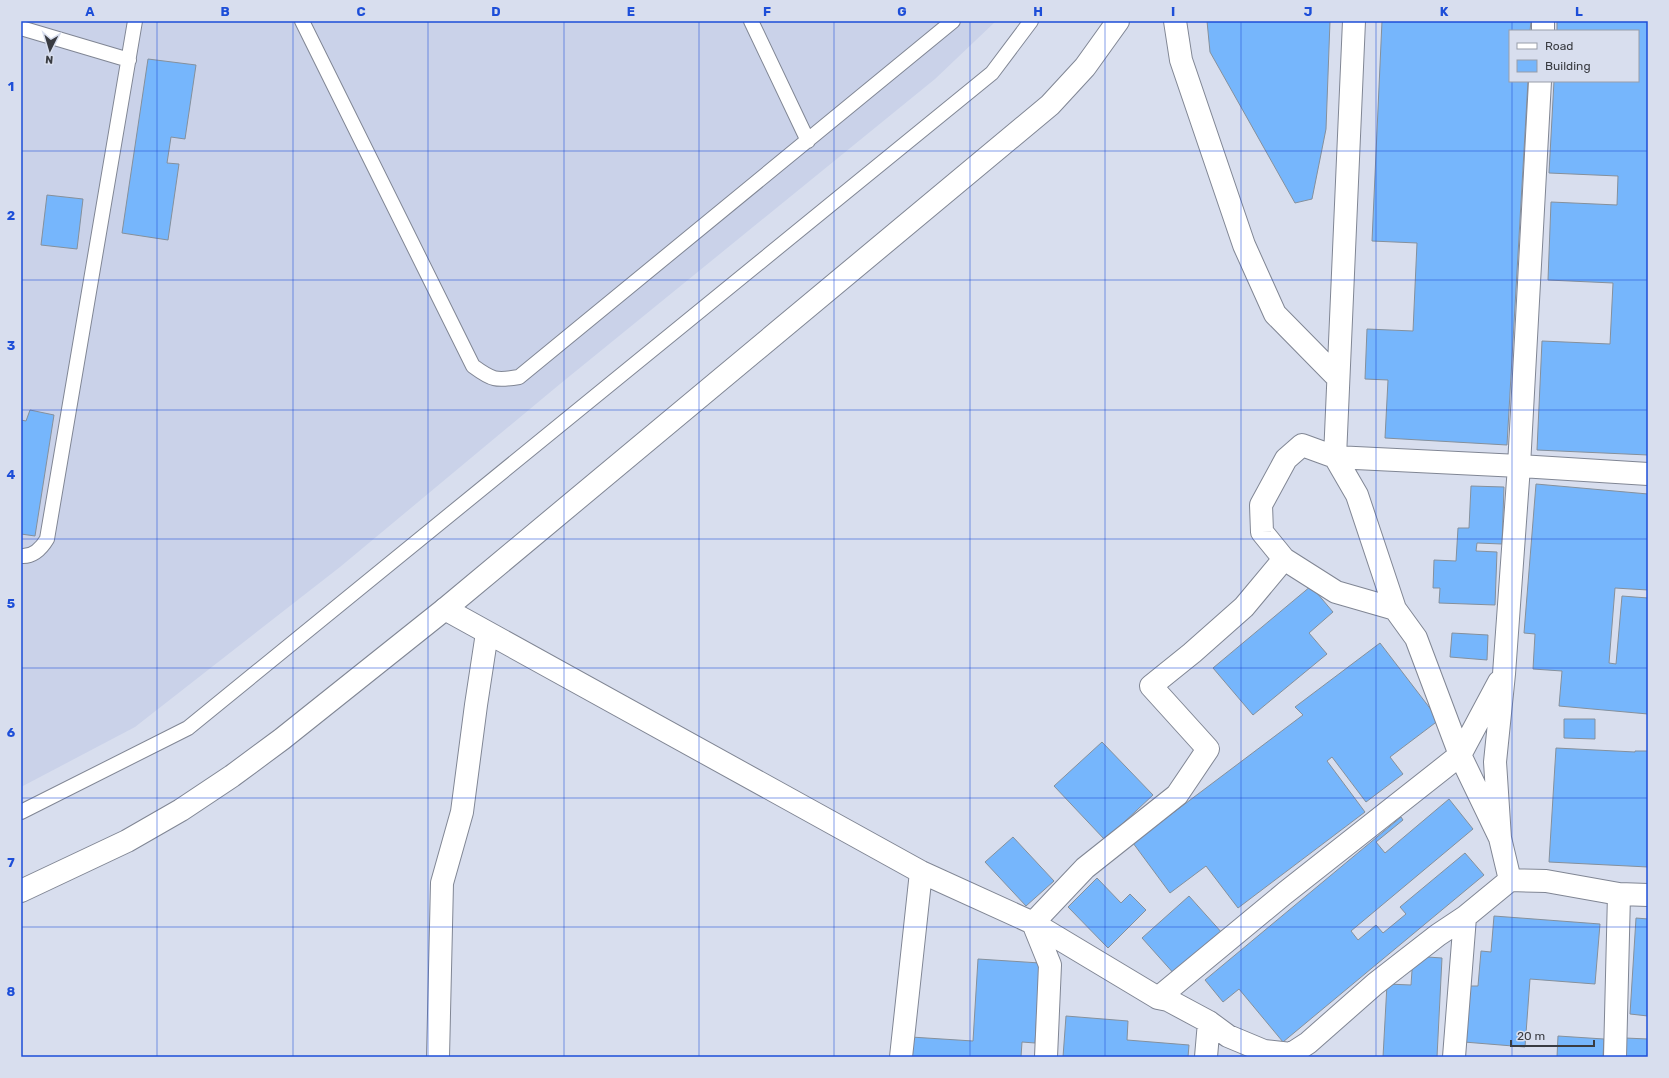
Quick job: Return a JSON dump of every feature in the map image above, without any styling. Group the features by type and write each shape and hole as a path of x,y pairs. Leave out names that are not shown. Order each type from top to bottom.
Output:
{"street":[{"path":"21,891 127,841 181,810 213,789 288,734 445,609 1050,105 1085,67 1118,21"},
{"path":"1175,21 1181,60 1244,245 1275,314 1338,378"},
{"path":"1354,21 1335,457 1356,495 1395,609 1416,638 1460,755 1500,838"},
{"path":"1510,880 1500,838 1495,762 1504,674 1519,466 1540,82"},
{"path":"1395,609 1336,592 1284,559 1262,532 1261,505 1286,459 1302,446 1335,457 1648,474"},
{"path":"1033,923 1084,868 1177,795 1208,749 1151,686 1192,653 1244,607 1284,559"},
{"path":"445,609 921,872 1033,923 1158,998 1168,1000 1209,1022 1228,1036 1264,1051 1291,1054 1308,1050 1375,984 1438,935 1465,917 1510,880 1546,881 1619,894 1648,895"},
{"path":"438,1057 442,883 462,812 487,633"},
{"path":"1158,998 1285,893 1460,755 1504,674"},
{"path":"901,1057 921,872"},
{"path":"1615,1057 1619,894"},
{"path":"1454,1057 1465,917"},
{"path":"1033,923 1050,965 1046,1057"},
{"path":"1206,1057 1209,1022"}],"lane":[{"path":"21,556 34,553 42,547 47,539 135,21"},
{"path":"302,21 473,366 487,376 501,380 519,378 953,21"},
{"path":"751,21 808,141"},
{"path":"21,812 188,728 992,74 1031,21"},
{"path":"21,28 129,60"}],"shaded area":[{"path":"21,21 996,21 935,79 560,384 340,567 135,727 21,787"}],"building":[{"path":"1207,21 1330,21 1326,129 1312,199 1295,203 1210,52"},
{"path":"1382,21 1531,21 1530,30 1509,30 1509,82 1528,82 1507,445 1385,438 1388,380 1365,379 1367,329 1413,331 1417,243 1372,241"},
{"path":"1557,21 1648,21 1648,455 1537,450 1542,341 1610,344 1613,283 1548,280 1551,202 1617,205 1618,176 1549,173 1554,82 1639,82 1639,30 1557,30"},
{"path":"148,59 196,65 185,139 171,137 167,163 179,164 168,240 122,233"},
{"path":"47,195 83,199 77,249 41,245"},
{"path":"30,410 54,415 35,536 21,534 21,420 26,421"},
{"path":"1536,484 1648,494 1648,590 1615,588 1609,663 1616,664 1622,596 1648,598 1648,714 1559,706 1562,671 1533,669 1535,634 1524,633"},
{"path":"1471,486 1504,487 1502,544 1477,543 1476,551 1497,552 1495,605 1439,603 1440,588 1433,588 1434,560 1456,561 1458,528 1469,528"},
{"path":"1311,586 1333,612 1309,633 1327,654 1253,715 1213,668"},
{"path":"1452,633 1488,635 1487,660 1450,657"},
{"path":"1380,643 1439,720 1390,757 1403,774 1366,802 1332,757 1327,761 1365,812 1238,908 1206,866 1170,893 1133,843 1303,715 1295,707"},
{"path":"1564,719 1595,719 1595,739 1564,738"},
{"path":"1102,742 1153,795 1105,840 1054,786"},
{"path":"1556,748 1635,752 1648,751 1648,867 1549,862"},
{"path":"1449,799 1473,829 1351,931 1358,940 1376,925 1383,933 1406,914 1400,907 1465,853 1484,875 1283,1042 1239,989 1223,1002 1205,980 1401,817 1403,820 1376,842 1385,853"},
{"path":"1013,837 1054,881 1026,906 985,862"},
{"path":"1097,878 1121,903 1130,894 1146,910 1108,948 1068,907"},
{"path":"1189,896 1223,934 1176,976 1142,938"},
{"path":"1494,916 1600,924 1595,984 1530,979 1525,1047 1464,1042 1469,986 1478,986 1481,951 1491,952"},
{"path":"1636,918 1648,919 1648,1016 1630,1014"},
{"path":"1413,956 1442,958 1437,1057 1383,1057 1387,984 1411,985"},
{"path":"978,959 1040,963 1035,1043 1022,1042 1021,1057 909,1057 911,1037 973,1041"},
{"path":"1066,1016 1128,1021 1127,1040 1189,1045 1188,1057 1063,1057"},
{"path":"1558,1036 1604,1039 1603,1057 1557,1057"},
{"path":"1625,1038 1648,1039 1648,1057 1624,1057"}]}
